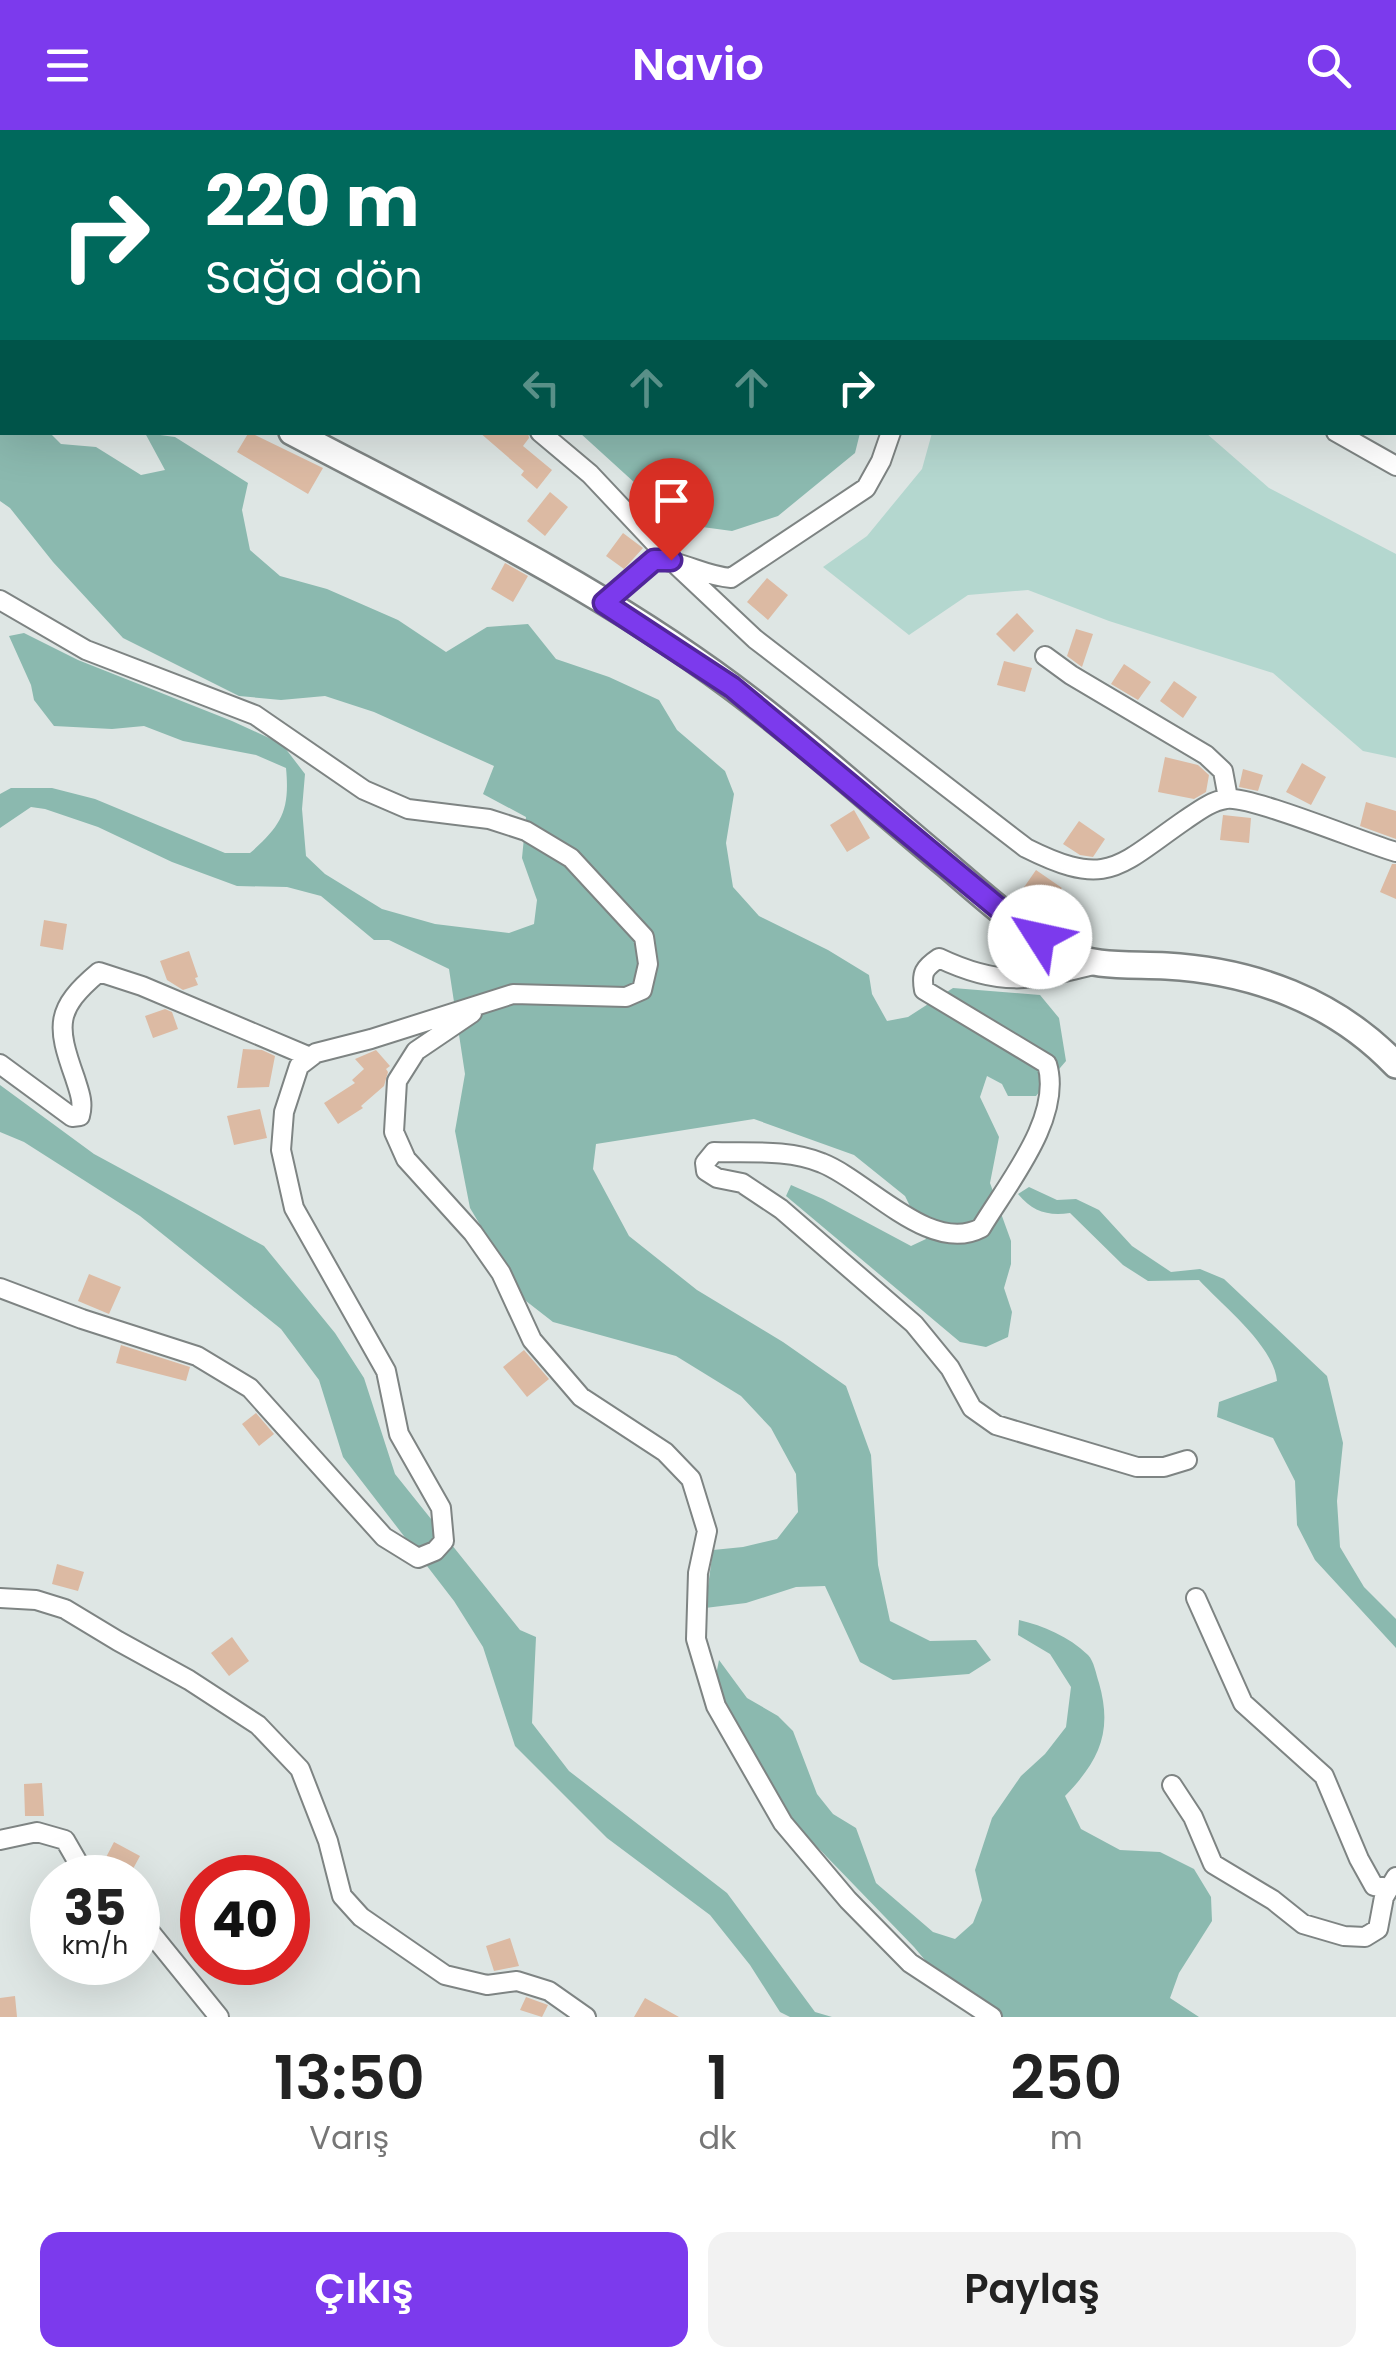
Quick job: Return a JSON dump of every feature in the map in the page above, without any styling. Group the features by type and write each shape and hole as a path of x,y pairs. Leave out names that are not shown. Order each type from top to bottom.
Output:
{"street":[{"path":"298,435 541,562 732,687 997,907 1062,952 1098,963 1226,973 1277,986 1354,1027 1396,1065"},
{"path":"544,435 590,474 671,560 756,638 1026,848 1065,867 1100,872 1126,861 1203,808 1228,798 1396,852"},
{"path":"604,603 654,560 671,560 710,576 731,578 866,488 890,435"},
{"path":"1341,435 1396,466"},
{"path":"0,600 86,650 255,714 364,790 408,808 490,819 526,831 570,858 644,937 648,964 642,990 626,997 513,994 316,1053 299,1066 284,1112 282,1150 294,1208 386,1371 400,1434 441,1508 444,1541 434,1552 418,1558 384,1537 250,1388 197,1356 0,1288"},
{"path":"1044,656 1206,755 1223,771 1228,798"},
{"path":"1098,963 1042,978 978,976 939,958 925,967 924,990 1047,1064 1052,1083 1042,1126 980,1228 965,1236 929,1229 823,1163 780,1153 714,1152 705,1163 706,1171 742,1184 781,1208 914,1324 950,1368 972,1408 996,1425 1138,1467 1164,1468 1187,1460"},
{"path":"0,1064 72,1117 80,1116 84,1105 66,1053 62,1022 67,1002 99,972 142,986 310,1058"},
{"path":"490,1001 416,1051 396,1081 394,1132 406,1159 473,1233 501,1272 532,1340 580,1397 664,1452 691,1479 707,1532 698,1573 696,1639 716,1706 783,1823 848,1900 910,1963 992,2017"},
{"path":"0,1598 36,1600 65,1609 189,1680 258,1725 300,1768 328,1841 342,1896 361,1917 445,1975 486,1985 518,1981 549,1992 586,2017"},
{"path":"1196,1598 1243,1702 1324,1776 1374,1886 1393,1883"},
{"path":"1172,1785 1193,1817 1213,1864 1303,1924 1344,1936 1365,1937 1378,1929 1384,1897 1393,1883"},
{"path":"0,1840 37,1832 65,1840 74,1855"},
{"path":"160,1944 219,2017"}],"green space":[{"path":"0,435 52,435 61,444 96,447 141,475 165,470 146,435 175,437 248,483 242,510 250,550 280,576 327,589 398,620 446,652 487,627 528,624 556,659 659,700 677,730 725,771 734,794 726,843 733,887 759,916 869,975 872,994 887,1021 908,1017 953,988 1040,995 1059,1018 1066,1061 1036,1096 1008,1096 1002,1084 987,1076 980,1097 999,1137 990,1183 1011,1241 1011,1264 1004,1288 1012,1312 1008,1337 986,1347 960,1342 786,1196 791,1185 911,1246 926,1239 905,1196 854,1155 754,1119 596,1144 593,1169 629,1236 697,1290 846,1386 871,1455 878,1565 890,1621 930,1641 976,1640 991,1660 969,1674 893,1680 860,1662 825,1586 796,1587 746,1603 705,1608 713,1550 777,1539 798,1512 796,1474 771,1428 741,1396 676,1356 553,1322 526,1301 470,1208 455,1131 465,1074 449,969 389,940 374,940 321,896 287,887 237,886 172,862 98,827 45,809 31,807 0,828 0,794 11,788 52,788 95,799 225,853 250,853 277,825 287,795 286,768 256,755 183,741 144,726 54,726 34,700 9,636 24,633 78,660 282,744 305,774 302,809 306,856 325,874 382,909 435,924 509,933 534,924 537,900 522,858 526,817 483,794 494,766 374,712 325,696 281,700 239,696 123,638 0,501"},
{"path":"582,435 860,435 855,453 778,516 732,531 680,524"},
{"path":"931,435 1208,435 1269,488 1396,554 1396,758 1363,751 1273,673 1109,621 1028,590 968,595 909,635 823,567 867,536 922,469"},
{"path":"0,1085 94,1154 264,1246 335,1333 364,1378 395,1474 520,1630 536,1637 532,1723 569,1771 727,1893 815,2012 832,2017 790,2017 780,2012 750,1965 710,1915 607,1838 515,1746 483,1647 454,1601 343,1457 319,1380 281,1329 140,1216 24,1142 0,1132"},
{"path":"1029,1187 1057,1200 1076,1199 1099,1210 1132,1246 1171,1272 1200,1269 1224,1279 1327,1376 1343,1443 1337,1501 1340,1547 1364,1587 1396,1619 1396,1648 1315,1560 1297,1525 1295,1481 1273,1438 1217,1417 1219,1402 1277,1381 1267,1354 1257,1341 1199,1280 1148,1281 1123,1265 1070,1213 1048,1213 1029,1205 1018,1194"},
{"path":"1019,1620 1072,1642 1090,1658 1096,1672 1104,1716 1100,1745 1087,1770 1065,1796 1081,1829 1120,1850 1160,1852 1194,1869 1211,1897 1212,1921 1179,1973 1170,1998 1199,2017 973,2017 914,1947 797,1826 715,1680 719,1660 747,1698 778,1716 793,1731 817,1794 833,1814 856,1828 876,1883 933,1932 955,1939 973,1923 982,1900 975,1870 992,1818 1021,1776 1066,1727 1071,1687 1050,1654 1018,1635"}],"building":[{"path":"247,435 255,435 323,468 308,494 237,452"},
{"path":"482,435 528,435 523,446 552,470 537,489 521,475 524,471"},
{"path":"550,492 568,507 545,536 527,521"},
{"path":"623,533 643,548 624,569 606,556"},
{"path":"505,563 528,576 513,602 491,589"},
{"path":"767,578 788,595 768,620 747,602"},
{"path":"1017,613 1034,631 1014,652 996,634"},
{"path":"1076,629 1093,634 1082,667 1067,656"},
{"path":"1004,661 1032,668 1025,692 997,685"},
{"path":"1124,664 1151,682 1138,700 1111,684"},
{"path":"1174,681 1197,697 1183,718 1160,701"},
{"path":"1165,757 1198,765 1209,775 1206,792 1194,799 1158,792"},
{"path":"1302,763 1326,777 1311,805 1286,792"},
{"path":"1243,769 1263,775 1258,791 1239,787"},
{"path":"1366,802 1396,811 1396,839 1360,826"},
{"path":"854,810 870,838 847,852 830,825"},
{"path":"1223,815 1251,818 1249,843 1220,840"},
{"path":"1079,821 1105,839 1093,857 1080,855 1063,844"},
{"path":"1392,864 1396,864 1396,899 1380,892"},
{"path":"1036,870 1062,888 1047,911 1020,893"},
{"path":"44,920 67,924 63,950 40,946"},
{"path":"189,951 198,985 183,990 167,980 160,961"},
{"path":"165,1009 172,1012 178,1029 153,1038 145,1016"},
{"path":"243,1049 262,1050 275,1056 269,1087 237,1088"},
{"path":"376,1050 390,1066 384,1086 363,1108 338,1124 324,1103 355,1083 352,1080 364,1069 355,1059"},
{"path":"260,1109 267,1138 234,1145 227,1116"},
{"path":"89,1274 121,1287 109,1314 78,1301"},
{"path":"121,1345 190,1367 186,1381 116,1363"},
{"path":"524,1350 549,1379 527,1397 503,1367"},
{"path":"256,1413 274,1434 259,1446 242,1424"},
{"path":"57,1564 84,1572 78,1591 52,1584"},
{"path":"232,1637 249,1661 229,1676 211,1653"},
{"path":"42,1783 44,1816 25,1816 24,1784"},
{"path":"114,1842 138,1855 107,1855"},
{"path":"510,1938 519,1966 494,1971 486,1946"},
{"path":"15,1996 17,2017 0,2017 0,1998"},
{"path":"526,1997 548,2005 542,2017 520,2010"},
{"path":"645,1998 679,2017 634,2017"}],"route":[{"path":"671,560 654,560 638,570 604,603 732,687 997,907 1040,937"}]}
